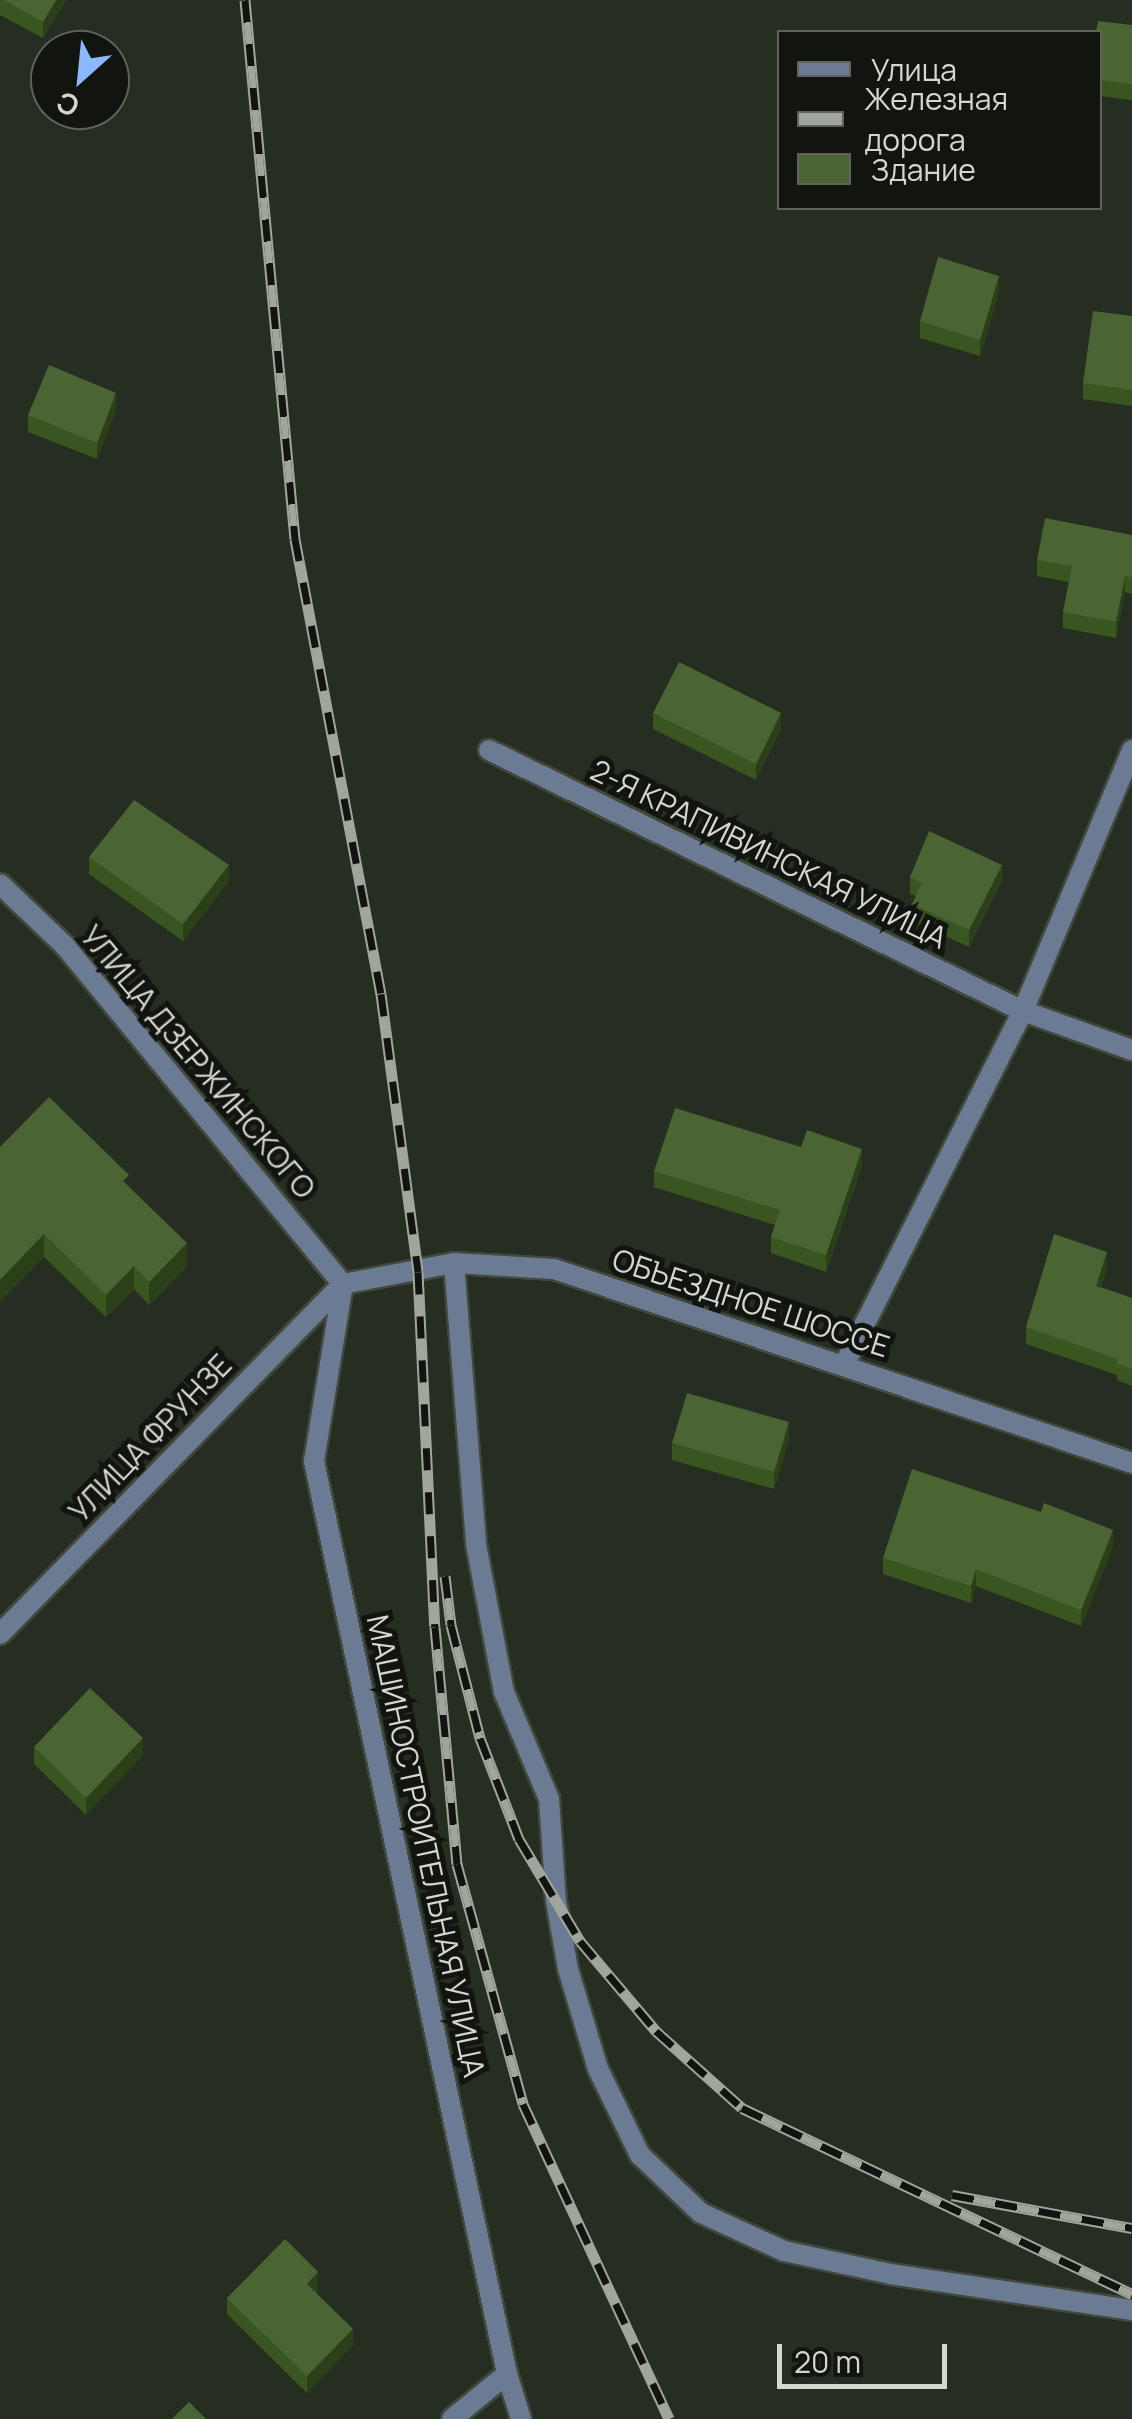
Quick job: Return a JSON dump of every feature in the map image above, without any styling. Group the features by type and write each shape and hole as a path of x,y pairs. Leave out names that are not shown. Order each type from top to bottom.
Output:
{"street":[{"name":"2-Я КРАПИВИНСКАЯ УЛИЦА","path":"489,750 1023,1011 1132,1050"},
{"path":"844,1365 1023,1011 1132,750"},
{"name":"УЛИЦА ДЗЕРЖИНСКОГО","path":"0,884 65,946 343,1284"},
{"path":"454,1263 476,1544 504,1692 549,1799 556,1901 568,1969 592,2052 640,2155 701,2213 784,2251 890,2274 1132,2310"},
{"name":"ОБЪЕЗДНОЕ ШОССЕ","path":"343,1284 454,1263 554,1269 1132,1463"},
{"name":"УЛИЦА ФРУНЗЕ","path":"0,1634 343,1284"},
{"name":"МАШИНОСТРОИТЕЛЬНАЯ УЛИЦА","path":"343,1284 314,1461 507,2374 520,2419"},
{"path":"452,2419 507,2374"}],"building":[{"path":"4,0 56,0 43,22"},
{"path":"1098,21 1132,25 1132,84 1102,80 1102,30 1096,30"},
{"path":"938,257 999,276 980,340 920,321"},
{"path":"1093,311 1132,316 1132,390 1083,383"},
{"path":"49,365 116,393 97,443 28,415"},
{"path":"1045,518 1132,535 1132,577 1125,576 1116,622 1063,612 1072,566 1037,560"},
{"path":"679,662 781,713 756,764 653,713"},
{"path":"134,800 229,865 183,924 89,857"},
{"path":"929,831 1002,865 969,930 912,904 922,883 910,877"},
{"path":"49,1097 129,1175 123,1181 187,1243 149,1282 134,1266 106,1295 44,1234 0,1280 0,1147"},
{"path":"675,1108 801,1147 807,1130 862,1149 826,1255 771,1237 780,1210 654,1171"},
{"path":"1054,1234 1107,1252 1096,1286 1132,1298 1132,1369 1117,1364 1118,1359 1026,1327"},
{"path":"687,1393 789,1422 774,1472 672,1443"},
{"path":"912,1469 1041,1512 1044,1503 1113,1530 1081,1610 976,1569 971,1586 883,1558"},
{"path":"90,1688 143,1738 86,1798 34,1747"},
{"path":"285,2239 318,2272 307,2284 353,2329 307,2376 227,2298"},
{"path":"189,2402 206,2419 172,2419"}],"railway":[{"path":"245,0 295,539 381,994 418,1272 435,1627 457,1864 523,2104 669,2419"},
{"path":"445,1576 451,1625 480,1738 519,1839 580,1941 656,2031 742,2108 1132,2294"},
{"path":"952,2195 1132,2228"}]}
